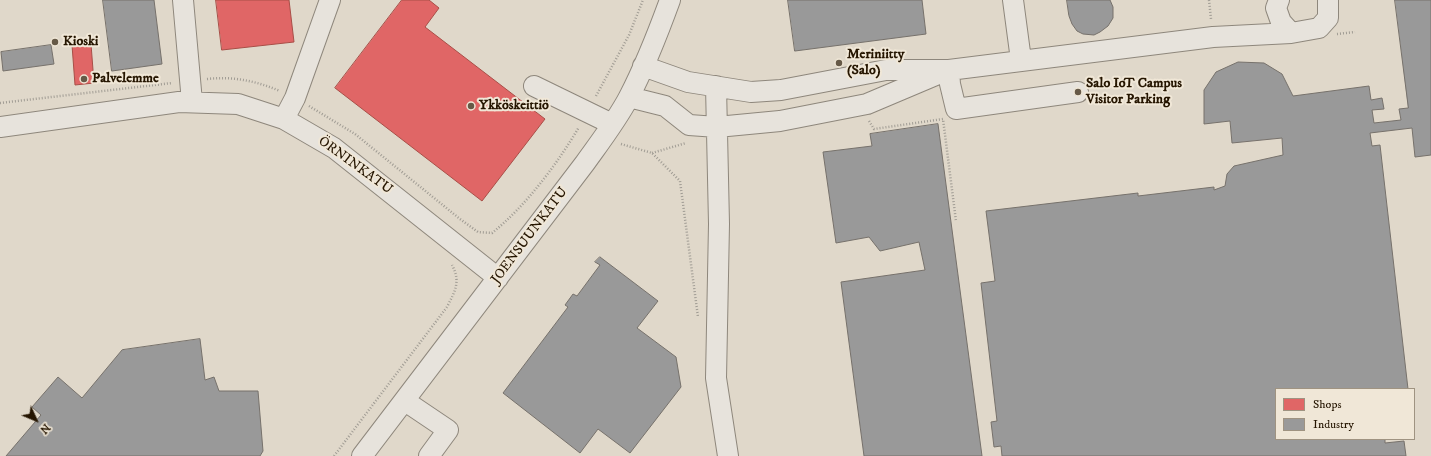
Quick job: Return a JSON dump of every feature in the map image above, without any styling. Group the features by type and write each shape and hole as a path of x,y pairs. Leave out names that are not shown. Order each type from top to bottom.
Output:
{"street":[{"path":"183,0 192,102"},
{"path":"284,119 294,98 330,0"},
{"name":"JOENSUUNKATU","path":"362,456 607,132 629,97 670,0"},
{"path":"1013,0 1021,60"},
{"path":"1278,0 1276,8 1280,22 1291,33"},
{"path":"643,66 688,82 751,92 781,90 886,70 950,70 1214,37 1291,33 1319,28 1328,18 1328,0"},
{"path":"950,70 950,84 956,109 1078,92"},
{"path":"629,97 665,106 689,125 717,126 780,121 867,104 950,70"},
{"path":"534,86 588,112 607,132"},
{"path":"716,86 719,224 716,378 728,456"},
{"name":"ÖRNINKATU","path":"0,127 179,102 238,104 284,119 334,148 446,235 498,278"},
{"path":"405,401 448,430 429,456"}],"path":[{"path":"0,103 222,77 259,82 294,98 355,134 460,219 478,232 492,233 520,206 547,173 576,133 629,35 643,0"},
{"path":"867,119 874,129 943,119 956,221"},
{"path":"576,133 607,132 652,153 680,181 699,324"},
{"path":"446,235 460,219"},
{"path":"334,456 447,307 457,288 456,272 449,259"}],"building: Shops":[{"path":"216,0 289,0 294,42 222,50"},
{"path":"402,0 429,0 439,8 425,27 545,119 482,201 335,88"},
{"path":"91,44 94,83 75,85 72,45"}],"building: Industry":[{"path":"103,0 154,0 162,64 112,71"},
{"path":"788,0 922,0 926,34 795,51"},
{"path":"1067,0 1110,0 1113,7 1113,18 1108,26 1100,32 1094,35 1083,34 1077,31 1072,24 1069,16"},
{"path":"1395,0 1431,0 1431,155 1415,157 1412,128 1370,133 1372,146 1380,145 1408,388 1275,388 1275,440 1385,440 1385,443 1404,441 1406,456 1002,456 1001,446 994,447 991,422 997,421 981,283 995,281 986,211 1138,193 1138,196 1214,187 1214,190 1225,186 1227,174 1234,166 1283,155 1282,138 1232,143 1230,121 1204,124 1204,90 1216,72 1238,62 1264,63 1282,74 1293,96 1369,86 1371,100 1382,98 1384,109 1372,110 1374,123 1401,120 1399,109 1408,108"},
{"path":"51,45 54,64 3,71 1,52"},
{"path":"938,124 982,456 864,456 841,282 925,270 919,242 880,251 869,237 836,243 823,152 872,146 870,134"},
{"path":"600,257 658,301 637,328 676,357 681,387 630,453 598,429 580,453 503,393 568,307 565,305 573,294 577,296 600,265 595,262"},
{"path":"200,339 205,380 214,377 219,391 258,391 263,451 260,456 6,456 41,415 32,407 58,377 82,398 122,350"}],"place":[{"name":"Kioski","path":"55,42"},
{"name":"Meriniitty (Salo)","path":"839,63"},
{"name":"Palvelemme","path":"84,79"},
{"name":"Salo IoT Campus Visitor Parking","path":"1078,92"},
{"name":"Ykköskeittiö","path":"471,106"}]}
